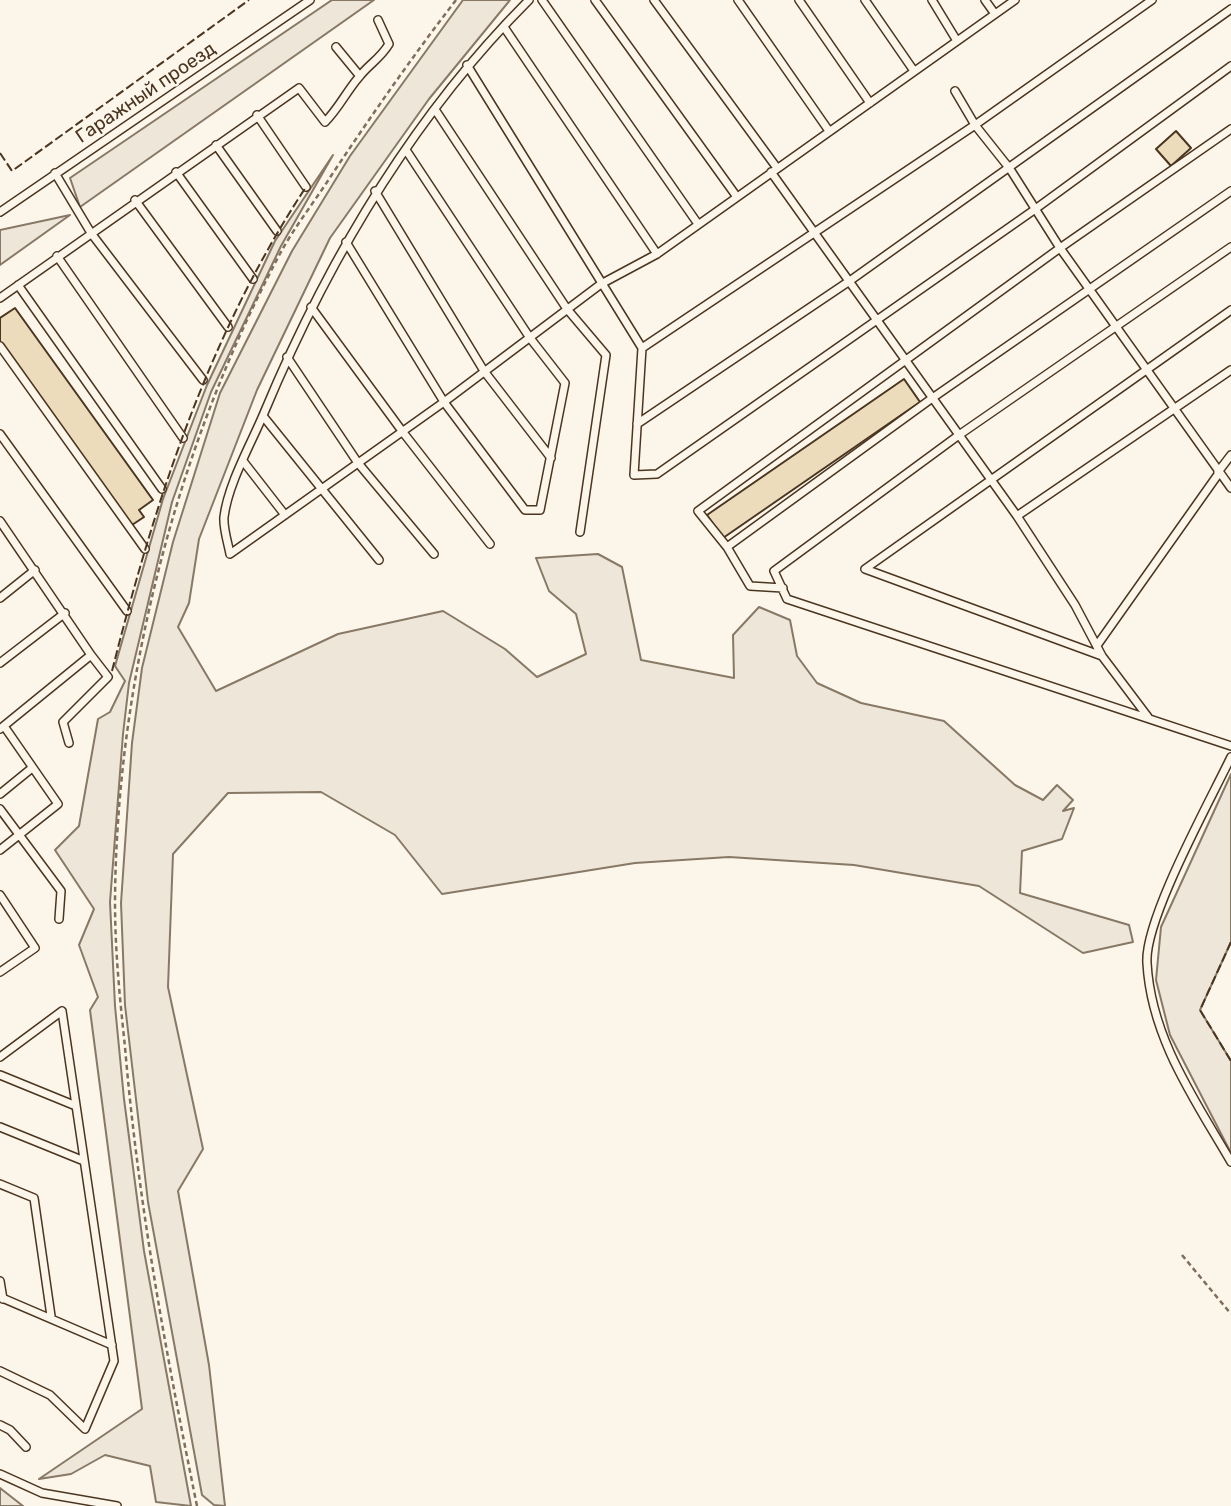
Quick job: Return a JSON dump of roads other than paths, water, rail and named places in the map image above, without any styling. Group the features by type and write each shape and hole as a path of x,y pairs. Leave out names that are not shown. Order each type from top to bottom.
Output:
{"lane":[{"name":"Гаражный проезд","path":"0,212 310,0"},
{"path":"528,0 467,65 375,191 346,242 338,264 311,307 243,461 224,518 230,554 444,402 601,284 657,254 1015,0"},
{"path":"542,0 698,224"},
{"path":"595,0 737,197"},
{"path":"654,0 774,170 814,234 851,280 876,321 1017,516 1098,644 1101,656 1148,717"},
{"path":"738,0 829,131"},
{"path":"799,0 870,103"},
{"path":"865,0 914,71"},
{"path":"932,0 957,41"},
{"path":"985,0 995,14"},
{"path":"642,348 975,125 1152,0"},
{"path":"637,424 1010,169 1231,9"},
{"path":"0,298 135,200 299,88 324,122 341,106 359,75 380,60 388,44 378,20"},
{"path":"504,27 657,254"},
{"path":"336,47 359,75"},
{"path":"467,65 642,348 634,475 657,474 1034,210 1231,66"},
{"path":"955,91 975,125 1010,169 1059,248 1118,326 1231,488"},
{"path":"436,111 567,309 606,355 580,532"},
{"path":"257,115 306,187"},
{"path":"783,588 750,586 727,547 698,511 906,363 1059,248 1231,129"},
{"path":"216,145 277,231"},
{"path":"346,242 444,402 525,510 541,510 565,383 530,338 406,150"},
{"path":"176,172 253,279"},
{"path":"55,173 91,233 203,380"},
{"path":"375,191 484,371 551,458"},
{"path":"727,547 931,399 1231,191"},
{"path":"135,200 228,327"},
{"path":"1231,247 959,435 774,570 787,599 1231,746"},
{"path":"57,256 183,438"},
{"path":"18,285 162,489"},
{"path":"311,307 402,431 490,544"},
{"path":"1101,656 865,569 1231,310"},
{"path":"0,346 145,550"},
{"path":"287,357 358,463 434,554"},
{"path":"1017,516 1231,370"},
{"path":"263,415 379,559"},
{"path":"0,434 127,611"},
{"path":"1098,644 1231,455"},
{"path":"243,461 285,515"},
{"path":"0,521 107,677 62,722 69,743"},
{"path":"0,537 8,532"},
{"path":"0,598 35,570"},
{"path":"0,663 65,613"},
{"path":"0,850 58,804 2,728 92,655"},
{"path":"1231,757 1155,920 1147,961 1156,1016 1174,1064 1231,1162"},
{"path":"0,794 32,768"},
{"path":"0,809 61,891 59,919"},
{"path":"0,895 35,948 0,972"},
{"path":"0,910 8,904"},
{"path":"0,1057 62,1011 114,1361 85,1429 50,1395 0,1371"},
{"path":"0,1075 76,1106"},
{"path":"0,1127 84,1161"},
{"path":"0,1184 34,1198 51,1316"},
{"path":"0,1281 2,1298 51,1316 112,1345"},
{"path":"0,1425 10,1430 26,1447"},
{"path":"0,1474 42,1493 117,1506"}]}
